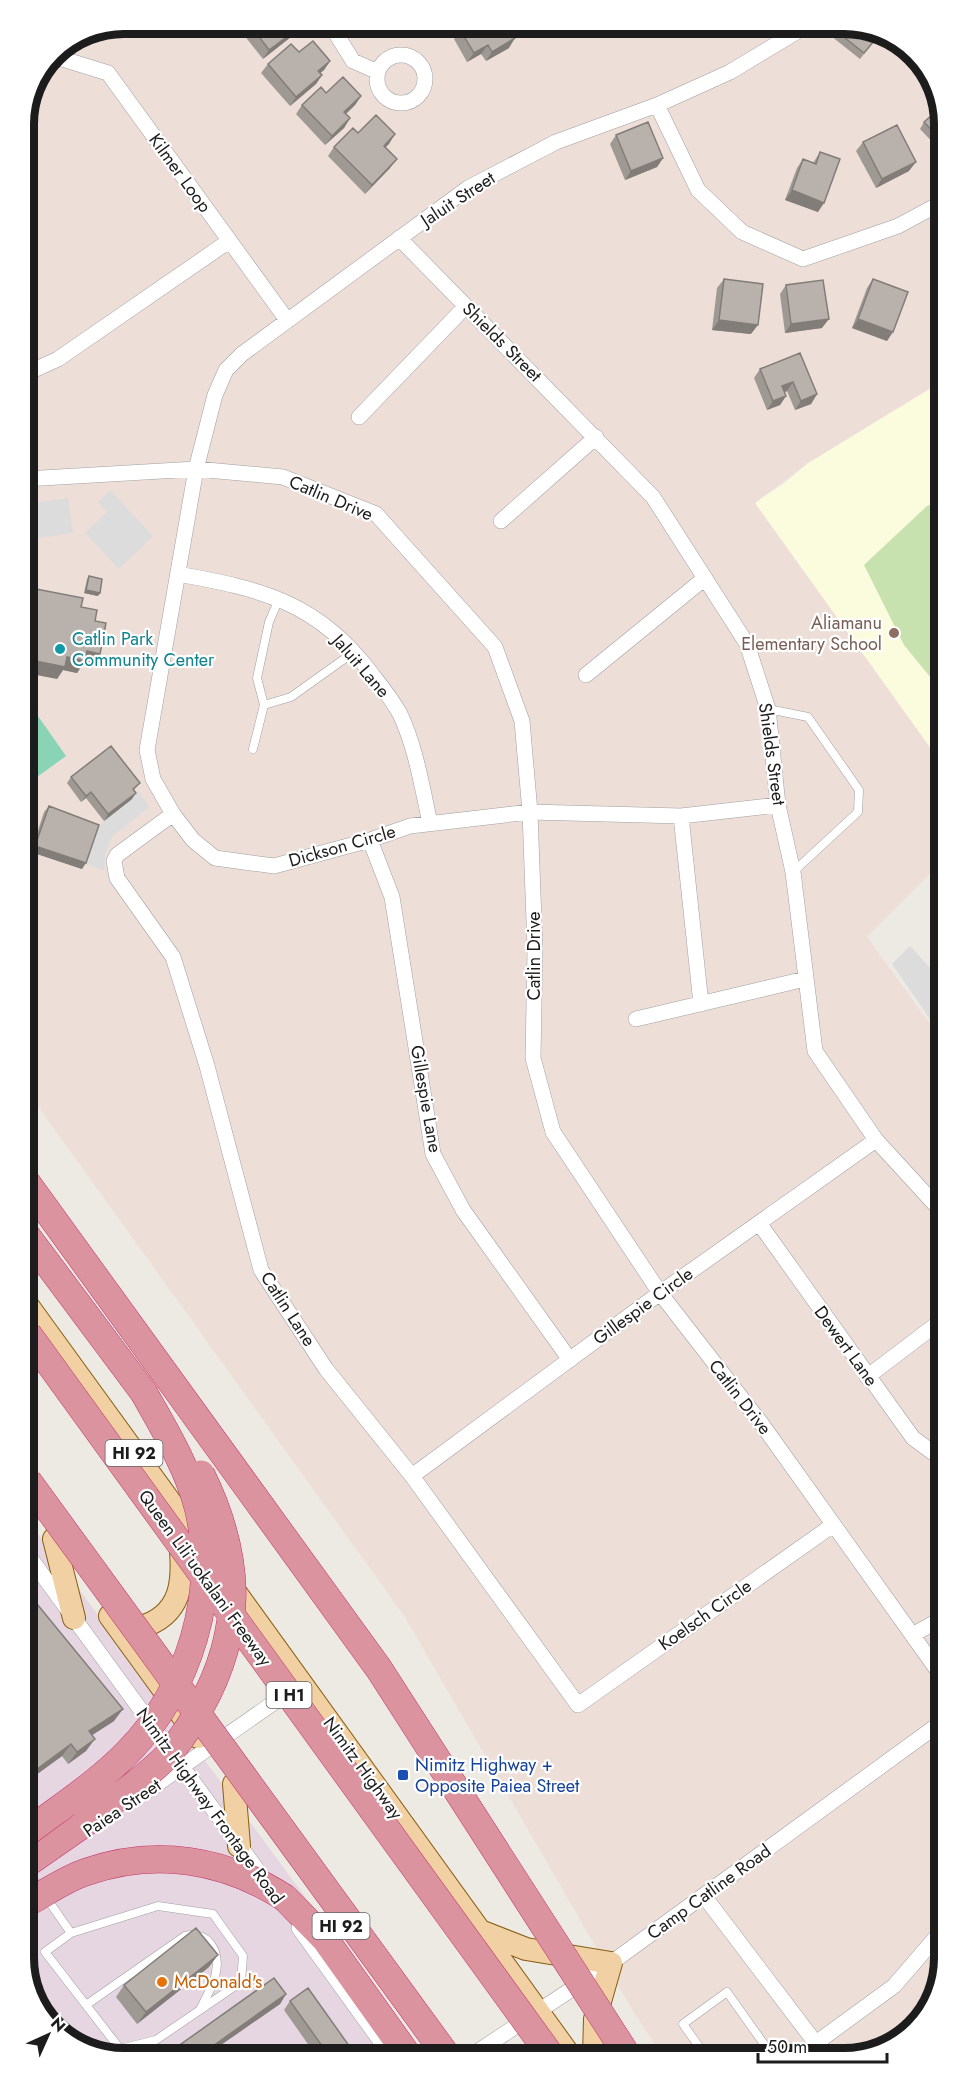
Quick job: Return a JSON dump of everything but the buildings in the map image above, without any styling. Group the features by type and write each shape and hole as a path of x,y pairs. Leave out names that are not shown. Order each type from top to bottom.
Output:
{"highway":[{"path":"35,1193 379,1669 623,2048"},
{"path":"35,1247 192,1459 217,1508 227,1543 232,1579 232,1616 226,1652 213,1686 193,1720 164,1759 85,1823 35,1858"},
{"name":"Queen Liliʻuokalani Freeway","path":"35,1344 545,2048"},
{"path":"35,1826 94,1782 135,1744 158,1717 182,1674 196,1634 203,1592 203,1561 198,1508 182,1465 144,1393"},
{"path":"35,1491 441,2048"},
{"path":"35,1899 85,1872 150,1859 207,1862 235,1870 269,1888 306,1918 402,2048"}],"main road":[{"name":"Nimitz Highway","path":"35,1316 564,2048"},
{"path":"101,1604 127,1626 139,1628 162,1619 177,1599 181,1583 182,1555 177,1511"},
{"name":"HI 92","path":"35,1513 207,1750 432,2048"},
{"path":"54,1539 74,1618"},
{"path":"234,1784 239,1846"},
{"path":"479,1930 526,1949 611,1963 595,2019 594,2048"}],"street":[{"path":"336,34 352,61 378,72"},
{"name":"Jaluit Street","path":"178,574 195,469 215,395 226,370 242,354 468,188 556,142 657,105 730,72 792,35"},
{"name":"Kilmer Loop","path":"63,59 108,73 287,320"},
{"path":"657,105 698,190 742,232 803,259 898,226 934,207"},
{"name":"Shields Street","path":"399,238 596,436 652,497 747,644 768,709 778,804 793,872 815,1051 876,1140 934,1203"},
{"path":"35,369 58,359 229,241"},
{"path":"359,417 466,306"},
{"path":"501,521 596,436"},
{"name":"Catlin Drive","path":"35,478 195,469 283,477 376,514 495,647 522,721 530,812 535,949 533,1058 552,1132 660,1293 761,1423 934,1666"},
{"name":"Jaluit Lane","path":"178,574 243,585 279,599 306,612 354,652 400,714 416,759 430,824"},
{"name":"Dickson Circle","path":"178,574 147,750 153,779 173,814 193,840 215,858 274,866 370,840 410,826 530,812 681,816 778,804"},
{"path":"586,675 705,578"},
{"name":"Catlin Lane","path":"173,814 117,855 114,861 117,878 173,957 207,1066 261,1270 326,1369 412,1476 578,1705"},
{"path":"681,816 701,1004"},
{"name":"Gillespie Lane","path":"370,840 392,897 433,1154 463,1210 570,1360"},
{"path":"636,1019 806,979"},
{"name":"Gillespie Circle","path":"412,1476 660,1293 876,1140"},
{"name":"Dewert Lane","path":"759,1223 867,1377 913,1438 934,1453"},
{"path":"867,1377 934,1326"},
{"name":"Koelsch Circle","path":"578,1705 833,1525"},
{"name":"Nimitz Highway Frontage Road","path":"35,1565 385,2048"},
{"path":"912,1635 934,1623"},
{"name":"Paiea Street","path":"35,1868 302,1683"},
{"name":"Camp Catline Road","path":"483,2048 611,1963 934,1728"},
{"path":"704,1896 820,2048 894,1986 934,1940"}],"lane":[{"path":"253,749 264,705 257,678 269,622 279,599"},
{"path":"264,705 291,697 354,652"},
{"path":"768,709 808,717 859,790 858,812 793,872"},
{"path":"35,1881 71,1934"},
{"path":"119,2048 45,1952 71,1934 158,1906 213,1914 243,1956 241,1982 156,2040 124,2048"},
{"path":"86,2005 185,1936 195,1934 206,1938 215,1948 216,1972 201,2009"},
{"path":"700,2048 683,2024 727,1992 767,2048"}],"shaded area":[{"path":"124,34 849,35 878,41 898,53 915,70 929,96 933,113 934,386 808,463 755,503 934,753 934,870 867,937 934,1029 934,1959 927,1993 918,2009 907,2022 889,2036 861,2047 657,2048 633,2011 405,1617 35,1102 35,119 41,90 50,74 74,50 90,41"},
{"name":"Aliamanu Elementary School","path":"934,386 934,753 754,503 782,485 808,463"},
{"path":"110,490 153,536 119,569 85,533 107,512 98,502"},
{"path":"68,498 73,533 35,539 35,503"},
{"path":"138,790 149,807 112,837 105,854 104,871 84,863 94,831"},
{"path":"910,946 934,972 934,1025 892,964"},
{"path":"35,1530 314,1909 413,2048 107,2047 78,2035 78,2005 48,2005 39,1987 35,1970"}],"green space":[{"path":"934,503 934,682 904,645 864,565 927,506"},
{"path":"35,712 66,756 35,778"}],"place":[{"name":"Aliamanu Elementary School","path":"894,633"},
{"name":"Catlin Park Community Center","path":"60,649"},
{"name":"Nimitz Highway + Opposite Paiea Street","path":"403,1775"},
{"name":"McDonald's","path":"162,1982"}]}
